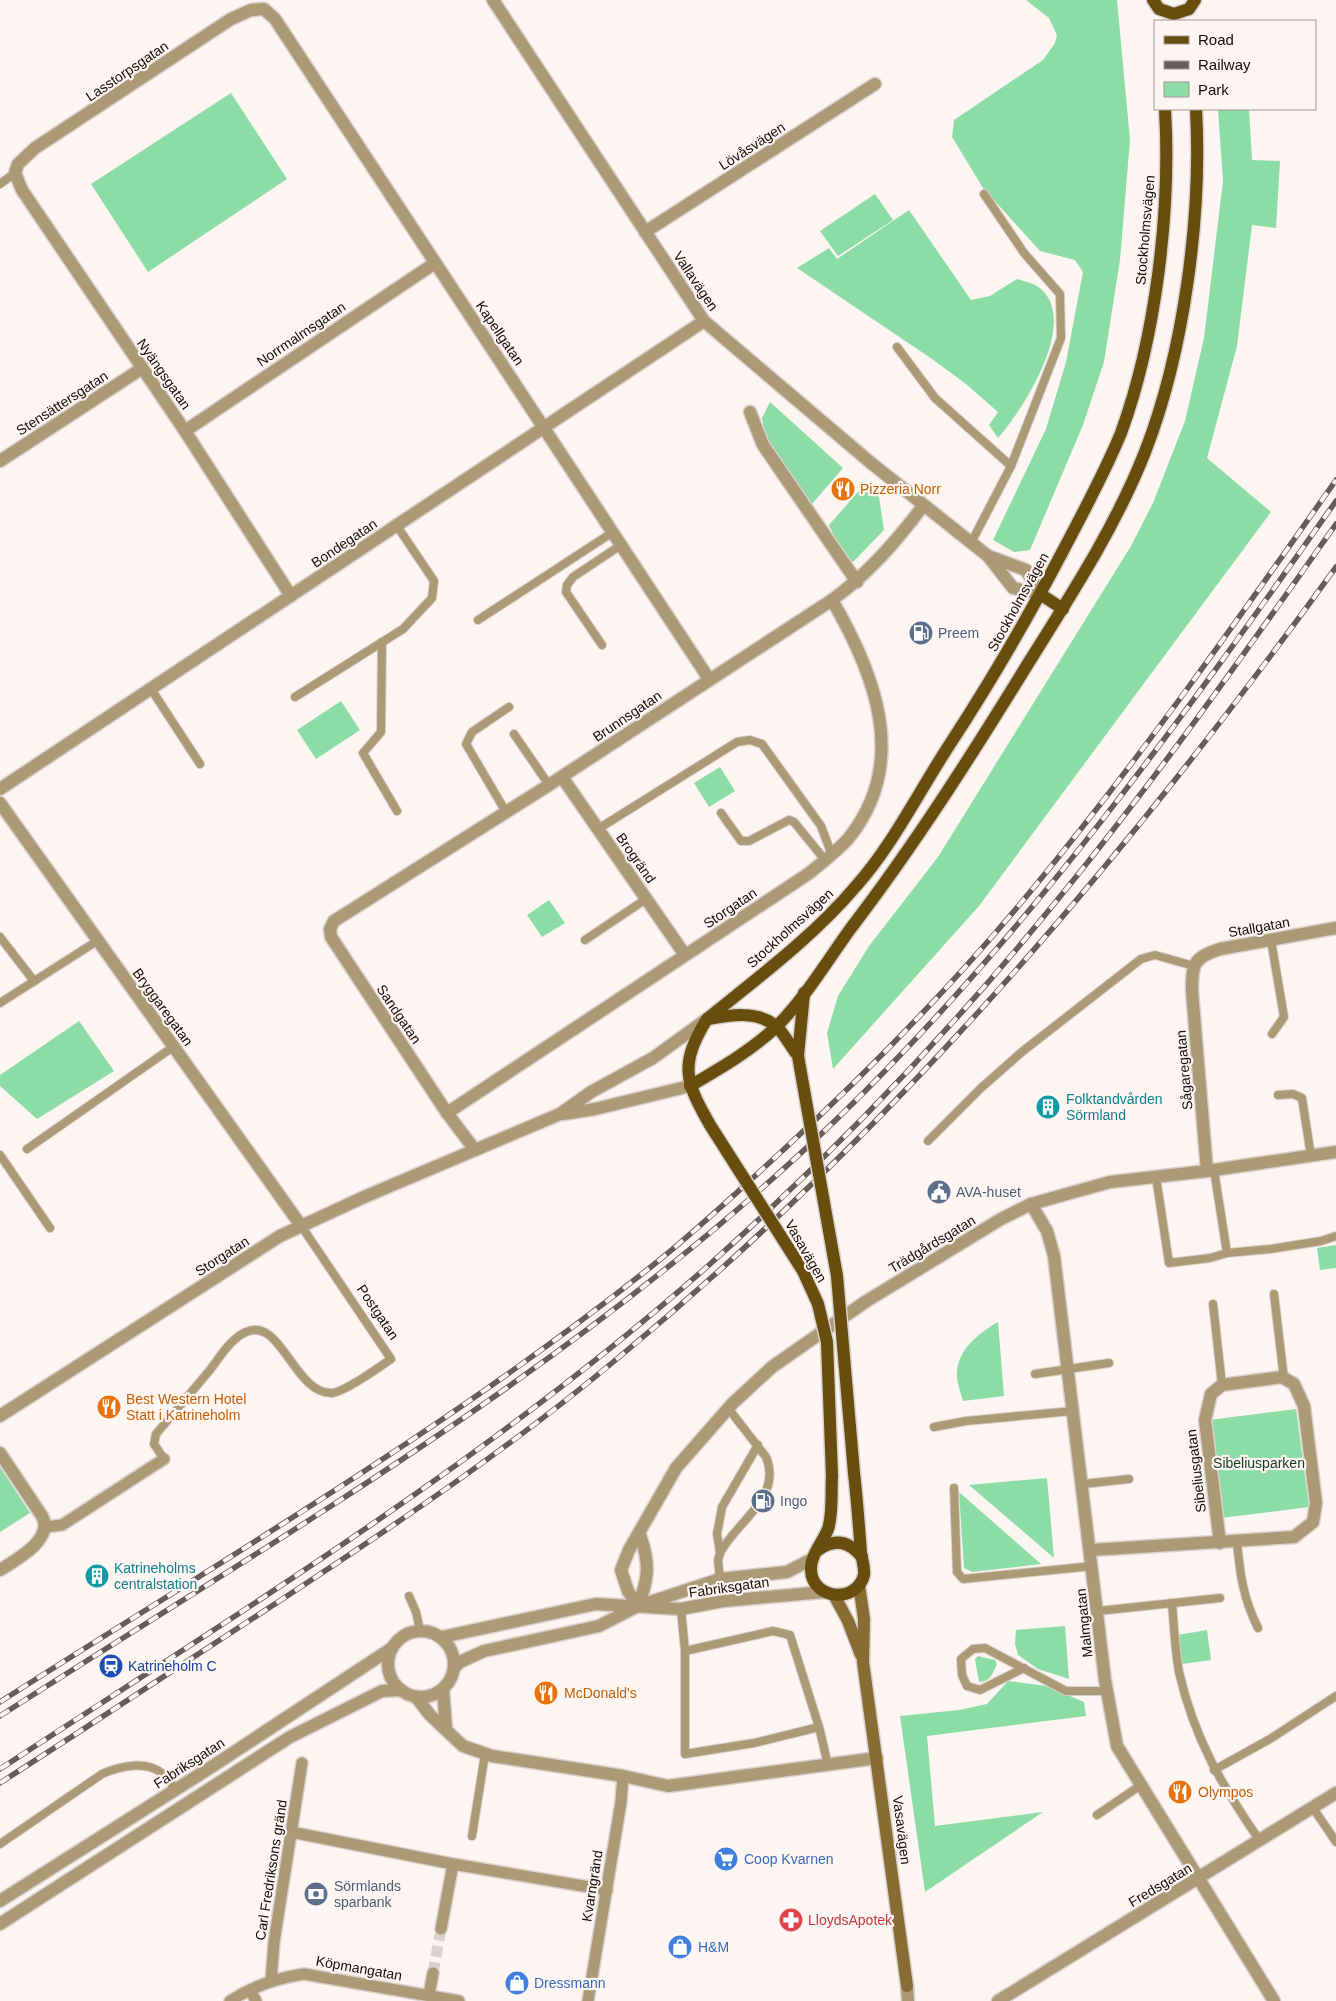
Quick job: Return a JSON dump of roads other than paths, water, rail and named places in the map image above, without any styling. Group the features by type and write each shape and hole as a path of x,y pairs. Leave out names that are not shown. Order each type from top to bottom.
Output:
{"main road":[{"path":"1158,10 1174,14 1182,13 1196,2"},
{"path":"1192,20 1196,2"},
{"name":"Stockholmsvägen","path":"707,1019 803,939 859,884 981,696 1040,594 1102,478 1121,431 1141,365 1153,304 1165,188 1165,110"},
{"path":"690,1086 732,1061 776,1027 804,992 911,846 1063,609 1128,491 1146,450 1181,323 1192,248 1196,189 1196,110"},
{"path":"1040,594 1063,609"},
{"path":"798,1056 804,992"},
{"path":"707,1019 743,1015 760,1018 776,1027 798,1056"},
{"name":"Vasavägen","path":"707,1019 692,1048 688,1068 690,1086 710,1125 802,1271 818,1304 827,1342 832,1476 829,1527 815,1555 811,1575 816,1585 829,1594 848,1621 863,1662"},
{"name":"Vasavägen","path":"798,1056 837,1276 864,1574 859,1585 864,1618 863,1662 907,1986"},
{"path":"815,1555 826,1544 840,1542 850,1545 862,1557"},
{"path":"829,1594 844,1595 859,1585"}],"street":[{"name":"Vallavägen","path":"493,0 704,321 727,343 923,506 988,556 1013,588 1040,594"},
{"name":"Kapellgatan","path":"261,10 264,9 275,19 709,679"},
{"name":"Lasstorpsgatan","path":"15,171 18,164 35,148 231,20 251,10 261,10"},
{"name":"Lövåsvägen","path":"645,232 875,84"},
{"name":"Nyängsgatan","path":"15,171 22,190 141,369 185,431 291,596"},
{"name":"Norrmalmsgatan","path":"185,431 435,262"},
{"name":"Bondegatan","path":"0,789 704,321"},
{"name":"Stensättersgatan","path":"0,461 141,369"},
{"path":"750,412 763,445 857,582"},
{"name":"Brunnsgatan","path":"330,929 334,921 550,785 832,600 857,582 898,539 923,506"},
{"name":"Vallavägen","path":"988,556 1026,570 1040,594"},
{"name":"Storgatan","path":"447,1113 808,874 848,838 871,801 879,777 883,746 875,691 847,626 832,600"},
{"name":"Brogränd","path":"562,777 685,955"},
{"name":"Bryggaregatan","path":"0,803 302,1227"},
{"name":"Stallgatan","path":"1194,966 1207,953 1336,928"},
{"name":"Sandgatan","path":"330,929 331,938 447,1113"},
{"name":"Sågaregatan","path":"1194,966 1192,991 1211,1171"},
{"name":"Storgatan","path":"0,1416 280,1236 364,1197 560,1114 591,1092 653,1058 707,1019"},
{"name":"Storgatan","path":"560,1114 596,1109 690,1086"},
{"path":"447,1113 475,1150"},
{"name":"Trädgårdsgatan","path":"638,1606 628,1591 621,1570 629,1550 640,1534 656,1500 676,1468 728,1408 772,1367 833,1322 1030,1204 1110,1182 1211,1171 1336,1152"},
{"name":"Malmgatan","path":"1030,1204 1047,1231 1054,1256 1107,1690 1117,1746 1274,2001"},
{"path":"1091,1550 1294,1537 1313,1522 1316,1503 1304,1406 1294,1384 1284,1379 1253,1379 1222,1384"},
{"name":"Sibeliusgatan","path":"1220,1543 1205,1420 1211,1394 1222,1384"},
{"path":"0,1453 42,1516 46,1527 42,1538 0,1570"},
{"name":"Postgatan","path":"46,1527 62,1525 164,1459"},
{"path":"638,1606 646,1586 648,1568 640,1534"},
{"name":"Fabriksgatan","path":"454,1668 460,1662 484,1651 599,1626 638,1606 720,1580 787,1572 815,1555"},
{"name":"Fabriksgatan","path":"442,1637 596,1604 681,1609 723,1601 829,1594"},
{"path":"0,1924 290,1737 382,1691 400,1690 416,1697 431,1696 444,1689 451,1679 454,1668 452,1652 442,1637 432,1632 420,1630 409,1632 399,1638 392,1648 388,1659 388,1670 400,1690"},
{"name":"Fabriksgatan","path":"0,1901 175,1790 392,1648"},
{"path":"444,1689 446,1728"},
{"path":"416,1697 430,1715 463,1746 485,1754 623,1776 668,1786 877,1758"},
{"name":"Carl Fredriksons gränd","path":"271,1981 274,1942 302,1763"},
{"name":"Kvarngränd","path":"588,2001 607,1890 623,1776"},
{"path":"175,1790 184,1804"},
{"name":"Fredsgatan","path":"998,2001 1336,1793"},
{"path":"292,1832 453,1864 607,1890"},
{"path":"442,1929 453,1864"},
{"path":"429,1995 433,1973"},
{"name":"Köpmangatan","path":"230,2001 271,1981 304,1974 459,2001"},
{"name":"Vasavägen","path":"907,1986 908,2001"},
{"path":"250,1990 256,2001"}],"lane":[{"path":"252,0 261,10"},
{"path":"0,184 15,171"},
{"path":"971,543 1011,466 1061,338 1060,294 1024,252 984,194"},
{"path":"897,347 935,398 1011,466"},
{"path":"295,697 403,629 432,598 434,581 397,526"},
{"path":"478,620 612,532"},
{"path":"602,645 566,592 567,584 621,545"},
{"path":"382,642 382,732 363,753 397,811"},
{"path":"151,689 200,764"},
{"path":"506,812 466,744 472,732 509,707"},
{"path":"514,734 550,785"},
{"path":"598,829 737,742 750,740 762,744 821,826 828,857"},
{"path":"721,813 741,841 749,842 789,820 794,822 828,857"},
{"path":"585,940 646,899"},
{"path":"0,937 34,981"},
{"path":"1271,940 1284,1016 1272,1034"},
{"path":"0,1004 97,941"},
{"path":"928,1141 981,1088 1023,1051 1141,959 1155,955 1194,966"},
{"path":"27,1149 173,1046"},
{"path":"1278,1095 1293,1094 1302,1098 1311,1156"},
{"path":"0,1155 50,1228"},
{"path":"1211,1171 1227,1253"},
{"path":"1156,1177 1169,1263 1210,1258 1227,1253 1270,1249 1336,1236"},
{"name":"Postgatan","path":"164,1459 154,1444 156,1434 229,1344 246,1332 259,1330 270,1334 305,1380 319,1391 334,1393 368,1375 391,1359 302,1227"},
{"path":"1274,1294 1284,1379"},
{"path":"1213,1304 1222,1384"},
{"path":"1035,1374 1110,1363"},
{"path":"720,1553 768,1488 770,1466 758,1445 728,1408"},
{"path":"934,1427 966,1421 1073,1411"},
{"path":"720,1580 720,1553 717,1534 722,1507 758,1445"},
{"path":"1082,1484 1129,1479"},
{"path":"954,1488 957,1572 963,1578 1093,1566"},
{"path":"1237,1542 1240,1576 1247,1606 1258,1628"},
{"path":"409,1596 416,1612 420,1630"},
{"path":"1098,1611 1220,1598"},
{"path":"1172,1603 1179,1670 1194,1722 1214,1770 1260,1841"},
{"path":"681,1609 685,1651 685,1754 754,1743 820,1727"},
{"path":"685,1651 773,1631 790,1635 820,1727 828,1765"},
{"path":"1024,1668 980,1690 966,1686 962,1675 961,1659 972,1649 985,1648 1024,1668 1066,1691 1107,1690"},
{"path":"1214,1770 1270,1738 1336,1696"},
{"path":"472,1836 485,1754"},
{"path":"0,1844 102,1774 114,1769 136,1766 158,1771 164,1774 175,1790"},
{"path":"1097,1815 1141,1785"},
{"path":"1313,1808 1336,1842"}],"tunnel":[{"path":"433,1973 441,1929"}],"railway":[{"path":"0,1702 334,1491 499,1380 657,1262 815,1121 944,990 1075,837 1152,737 1336,480"},
{"path":"0,1716 219,1578 436,1436 543,1362 646,1284 746,1202 842,1114 911,1044 978,971 1103,819 1163,741 1336,501"},
{"path":"0,1769 274,1591 453,1467 626,1336 755,1223 889,1091 973,999 1054,904 1163,764 1336,524"},
{"path":"0,1783 327,1570 454,1483 578,1391 720,1270 818,1178 912,1084 1002,986 1089,885 1174,781 1336,567"}],"place":[{"name":"Pizzeria Norr","path":"843,489"},
{"name":"Preem","path":"921,633"},
{"name":"Folktandvården Sörmland","path":"1048,1107"},
{"name":"AVA-huset","path":"939,1192"},
{"name":"Best Western Hotel Statt i Katrineholm","path":"109,1407"},
{"name":"Ingo","path":"763,1501"},
{"name":"Katrineholms centralstation","path":"97,1576"},
{"name":"Katrineholm C","path":"111,1666"},
{"name":"McDonald's","path":"546,1693"},
{"name":"Olympos","path":"1180,1792"},
{"name":"Coop Kvarnen","path":"726,1859"},
{"name":"Sörmlands sparbank","path":"316,1894"},
{"name":"LloydsApotek","path":"791,1920"},
{"name":"H&M","path":"680,1947"},
{"name":"Dressmann","path":"517,1983"}],"park label":[{"name":"Sibeliusparken","path":"1259,1463"}]}
